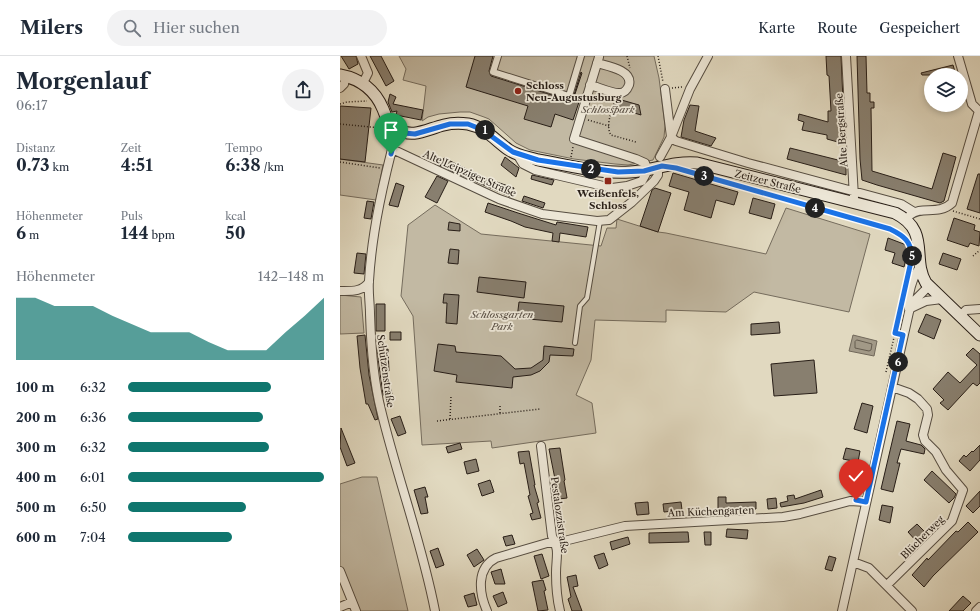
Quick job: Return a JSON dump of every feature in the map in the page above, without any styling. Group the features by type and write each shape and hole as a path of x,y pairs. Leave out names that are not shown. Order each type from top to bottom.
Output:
{"main road":[{"path":"343,76 363,83 375,93 388,120 397,130"},
{"name":"Zeitzer Straße","path":"397,130 404,133 415,134 450,124 468,124 483,130 517,154 538,160 618,172 655,165 696,163 854,197 895,213 910,216"},
{"path":"910,216 912,228 918,239 920,267 923,278 929,286 980,335"}],"street":[{"path":"361,56 368,73 363,83"},
{"path":"498,56 493,72 569,96 581,56"},
{"path":"517,154 523,164 535,170 612,188 642,181 655,165 671,137 690,89 708,56"},
{"name":"Alte Bergstraße","path":"846,56 854,197"},
{"path":"910,216 946,208 952,203 980,111 972,104 958,56"},
{"path":"590,85 618,94 626,90 629,86 630,79 626,74 598,60 590,85 574,139 655,165"},
{"path":"340,88 344,84 343,76"},
{"path":"664,89 671,137"},
{"name":"Schützenstraße","path":"397,130 381,196 374,239 369,282 370,338 380,409 423,558 435,611"},
{"name":"Zeitzer Straße","path":"671,137 680,143 854,197"},
{"name":"Alte Leipziger Straße","path":"392,149 498,200 542,214 600,221"},
{"path":"600,221 609,220 651,185 658,175 655,165"},
{"path":"909,309 908,303 915,274 920,267"},
{"path":"340,291 360,290 369,282"},
{"path":"842,611 892,387 899,334 912,302 929,286"},
{"path":"909,309 926,301 942,299"},
{"path":"960,316 966,310 980,309"},
{"name":"Blücherweg","path":"887,585 952,521 963,490 946,470 936,452 925,441 923,435 928,415 927,409 918,399 909,393 892,387"},
{"name":"Pestalozzistraße","path":"541,446 552,536 556,543 558,554 556,572 558,605 560,611"},
{"name":"Am Küchengarten","path":"487,611 482,595 482,575 489,562 500,556 547,543 556,543 625,526 777,518 800,514 850,501 866,502"},
{"path":"852,562 869,568 912,611"},
{"path":"340,571 356,611"},
{"path":"340,607 352,602"},
{"path":"976,611 980,607"}],"lane":[{"path":"575,343 580,306 587,298 600,221"}],"path":[{"path":"658,56 664,89 685,86 690,89"},
{"path":"618,94 608,130 611,135 636,142"},
{"path":"340,104 372,100"},
{"path":"588,120 609,126"},
{"path":"380,123 385,146 392,149"},
{"path":"340,124 381,128"},
{"path":"571,157 574,139"},
{"path":"340,162 388,169"},
{"path":"692,173 890,229 903,236 910,244"},
{"path":"956,212 980,219"},
{"path":"973,256 980,250"},
{"path":"886,372 899,334 902,304"},
{"path":"450,396 450,419"},
{"path":"500,405 500,414"},
{"path":"437,421 540,409"}],"green space":[{"name":"Schlosspark","path":"399,56 654,56 659,78 665,126 664,137 653,160 628,165 574,159 530,150 516,143 489,119 470,112 439,114 428,117 422,121 426,86 403,80 406,69"},
{"path":"340,159 383,165 376,200 340,195"},
{"name":"Schlossgarten Park","path":"435,205 481,234 601,246 607,228 616,228 617,219 658,232 766,254 786,208 870,234 849,312 754,292 726,312 666,310 666,322 595,320 591,360 576,395 592,403 596,433 492,448 491,441 422,445 413,316 401,296 408,225"},
{"path":"340,295 361,297 364,333 340,334"},
{"path":"362,477 377,477 408,611 359,611 340,566 340,484"}],"water":[{"path":"853,335 877,341 874,356 849,351"}],"building":[{"path":"341,56 356,56 358,64 349,69"},
{"path":"370,56 381,56 394,81 386,86"},
{"name":"Schloss Neu-Augustusburg","path":"475,56 493,56 489,71 491,76 568,100 573,98 581,72 582,73 574,97 580,99 573,120 555,114 551,127 524,119 528,106 466,87"},
{"path":"826,56 841,56 845,144 827,139 827,135 802,130 804,122 798,120 799,114 828,122 828,111 831,111"},
{"path":"857,56 866,56 867,93 870,93 870,102 874,102 874,108 871,108 872,171 932,189 943,153 956,157 944,201 940,203 862,180"},
{"path":"953,65 954,68 941,68"},
{"path":"390,94 396,97 393,104 423,110 421,120 396,115 397,111 392,112 388,102"},
{"path":"618,99 639,105 641,115 615,107"},
{"path":"690,105 699,106 695,131 716,138 711,146 681,137 684,120"},
{"path":"340,106 371,108 365,162 340,159"},
{"path":"790,148 846,162 846,175 787,159"},
{"path":"505,157 519,168 516,177 501,165"},
{"path":"444,158 485,178 514,188 511,197 440,166"},
{"path":"673,173 738,192 734,205 716,200 711,218 684,210 689,192 669,186"},
{"path":"978,174 980,174 980,213 967,209"},
{"path":"532,175 554,180 552,185 531,179"},
{"path":"437,176 448,181 437,203 425,197"},
{"path":"396,183 404,186 398,207 389,205"},
{"path":"655,188 671,193 658,232 640,226 652,190"},
{"path":"524,196 545,203 543,208 522,201"},
{"path":"753,198 775,204 771,219 749,213"},
{"path":"367,201 374,202 371,219 364,218"},
{"path":"488,203 556,225 557,222 588,227 586,237 560,233 559,242 552,241 553,233 525,227 485,212"},
{"path":"954,218 975,225 974,230 980,232 979,246 970,243 968,247 947,240"},
{"path":"449,222 460,224 460,231 448,230"},
{"path":"888,238 909,246 904,267 892,263 895,253 885,250"},
{"path":"450,249 459,250 458,264 448,263"},
{"path":"357,253 366,254 364,274 354,273"},
{"path":"943,253 961,259 957,270 939,264"},
{"path":"479,277 526,282 524,298 477,292"},
{"path":"444,294 459,295 457,324 446,323 447,303 443,303"},
{"path":"519,302 564,306 562,322 517,318"},
{"path":"376,304 385,304 385,331 376,331"},
{"path":"926,314 941,320 934,339 918,332"},
{"path":"779,322 780,333 751,335 751,324"},
{"path":"390,332 401,332 401,340 390,340"},
{"path":"365,335 369,375 378,419 375,420 368,404 366,404 360,368 357,336"},
{"path":"438,344 455,346 456,352 501,356 515,369 531,368 543,360 544,346 574,349 573,356 550,355 549,362 540,371 531,375 513,377 512,388 456,382 457,375 434,371"},
{"path":"973,348 980,354 980,383 977,386 973,383 948,410 940,403 944,400 933,389 948,372 960,383 977,365 966,355"},
{"path":"388,349 389,371 386,371 392,394 383,395 377,350"},
{"path":"814,360 817,393 774,396 771,364"},
{"path":"862,403 873,406 867,433 854,429"},
{"path":"400,416 406,433 398,436 391,419"},
{"path":"897,421 910,424 906,441 921,445 925,449 924,454 901,449 897,463 900,463 893,492 881,489"},
{"path":"341,428 355,463 347,466 340,447"},
{"path":"460,443 462,449 448,453 446,447"},
{"path":"980,445 980,460 970,471 959,461 964,455 966,457"},
{"path":"560,448 567,498 559,499 549,449"},
{"path":"846,448 860,451 858,462 843,459"},
{"path":"529,451 534,485 539,502 537,503 541,518 532,520 530,514 533,513 528,496 530,495 524,463 520,464 518,452"},
{"path":"476,459 479,471 467,474 464,462"},
{"path":"932,471 956,494 949,503 924,480"},
{"path":"490,480 494,492 482,496 478,484"},
{"path":"425,487 428,497 425,497 428,513 421,514 414,490"},
{"path":"821,490 823,497 804,503 781,507 780,503 788,501 787,496 794,495 795,499"},
{"path":"980,491 980,506 973,513 966,506"},
{"path":"718,497 726,497 726,503 756,502 756,509 718,511"},
{"path":"776,498 777,508 768,509 767,499"},
{"path":"648,502 649,514 637,515 635,503"},
{"path":"681,502 682,510 664,512 663,504"},
{"path":"882,505 893,507 890,523 879,520"},
{"path":"968,522 978,532 933,576 924,587 912,575 927,558 928,560 956,531 958,532"},
{"path":"917,524 926,533 917,542 908,532"},
{"path":"727,529 748,530 747,539 726,537"},
{"path":"688,532 689,542 649,543 649,533"},
{"path":"704,532 711,532 711,545 705,545"},
{"path":"512,535 515,544 506,546 503,537"},
{"path":"628,537 630,544 612,550 610,542"},
{"path":"438,548 444,565 436,568 430,551"},
{"path":"477,549 484,560 474,567 467,555"},
{"path":"604,553 608,565 599,569 594,556"},
{"path":"542,554 549,576 541,579 534,556"},
{"path":"829,556 836,558 832,571 825,569"},
{"path":"501,569 505,584 495,584 491,572"},
{"path":"576,575 578,586 573,587 582,611 572,611 568,599 571,597 567,577"},
{"path":"543,580 546,590 544,591 548,610 538,611 532,582"},
{"path":"503,592 507,603 498,607 493,596"},
{"path":"474,593 477,605 468,607 464,596"},
{"path":"963,596 971,603 963,611 949,611"}],"place":[{"name":"Schloss Neu-Augustusburg","path":"518,91"},
{"name":"Weißenfels, Schloss","path":"608,181"}],"route":[{"path":"391,154 397,130 404,133 415,134 444,125 460,123 468,124 483,130 508,149 525,157 618,172 644,171 662,166 676,168 890,229 903,236 910,244 912,257 895,333 903,335 866,502 856,500"}]}
